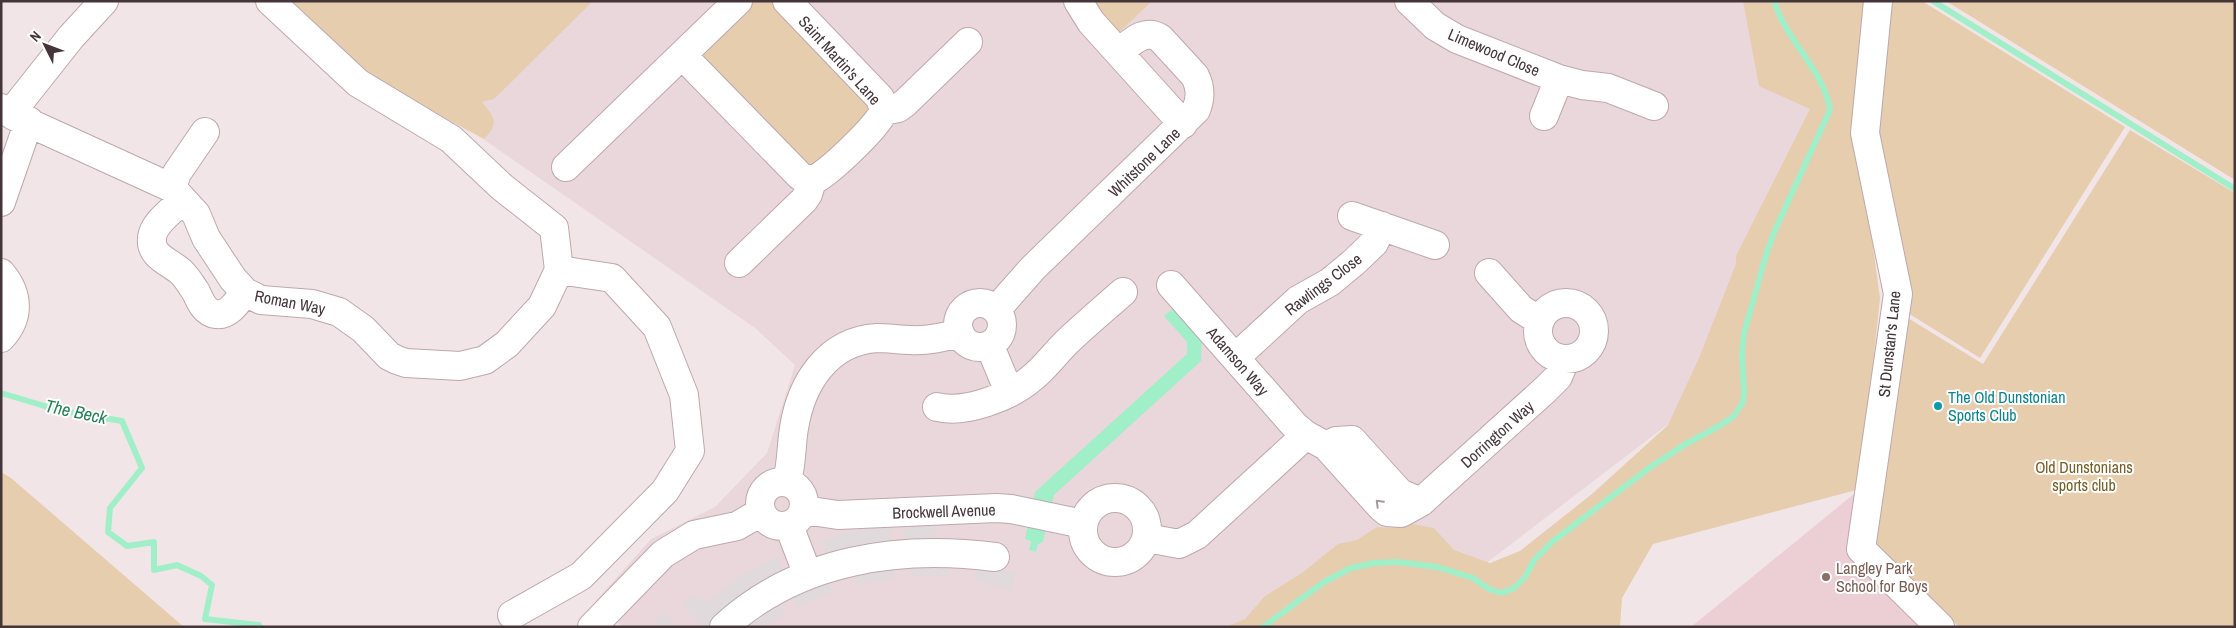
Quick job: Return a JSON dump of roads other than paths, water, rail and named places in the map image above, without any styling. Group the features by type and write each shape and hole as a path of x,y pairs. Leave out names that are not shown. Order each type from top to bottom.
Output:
{"street":[{"path":"1,202 18,104 66,44 104,1"},
{"path":"270,1 358,83 451,139 502,187 554,228 559,270 612,278 657,327 684,395 690,451 665,491 581,576 512,615"},
{"name":"Saint Martin's Lane","path":"739,263 804,200 812,181 825,173 851,148 876,123 884,111 880,98 787,1"},
{"path":"1078,1 1091,22 1183,124"},
{"name":"Limewood Close","path":"1409,1 1445,33 1559,79 1582,85 1608,88 1654,106"},
{"name":"St Dunstan's Lane","path":"1878,1 1865,133 1898,294 1861,550 1940,627"},
{"path":"566,167 682,55 724,6"},
{"name":"Whitstone Lane","path":"996,310 1037,265 1196,110 1199,103 1199,83 1160,38 1154,34 1147,34 1114,47"},
{"path":"884,111 898,108 968,42"},
{"path":"682,55 800,176 812,181"},
{"name":"Limewood Close","path":"1544,116 1559,79"},
{"name":"Roman Way","path":"15,115 178,194 196,214 206,238 233,279 245,292 261,300 328,307 339,312 363,329 389,356 406,363 460,366 485,360 507,344 542,306 559,270"},
{"path":"205,132 177,173 178,194 156,226 152,235 152,245 156,253 183,274 202,305 208,311 216,315 225,313 232,308 245,292"},
{"path":"1352,216 1435,246"},
{"name":"Rawlings Close","path":"1236,357 1298,300 1330,282 1353,263 1374,243 1382,226"},
{"path":"1,273 12,293 16,310 13,323 1,338"},
{"path":"1489,273 1521,310 1540,321"},
{"name":"Adamson Way","path":"1171,285 1316,441"},
{"path":"936,407 958,410 970,408 1009,392 1032,379 1068,340 1123,292"},
{"path":"979,303 987,304 996,310 1002,320 1000,335 990,346 970,344 960,333 959,321 966,309 979,303"},
{"path":"1565,303 1575,304 1585,310 1590,316 1594,330 1591,344 1578,357 1565,360 1552,356 1540,343 1538,335 1540,321 1551,307 1565,303"},
{"path":"787,481 791,465 794,430 801,400 813,375 826,360 844,347 864,340 886,338 922,340 960,333"},
{"path":"990,346 1009,392"},
{"name":"Dorrington Way","path":"1316,441 1352,440 1400,493 1421,502 1552,383 1562,370 1565,360"},
{"path":"1147,538 1178,544 1198,535 1316,441"},
{"path":"797,518 775,526 765,519 760,504 767,487 787,481 802,493 797,518 808,575"},
{"path":"1113,498 1124,499 1134,503 1142,511 1147,521 1147,538 1139,553 1130,560 1110,563 1101,560 1086,546 1083,536 1083,524 1092,507 1102,501 1113,498"},
{"name":"Brockwell Avenue","path":"797,518 996,508 1083,524"},
{"path":"592,627 648,567 682,541 702,532 737,526 762,512"},
{"path":"724,627 780,586 854,561 900,554 946,552 995,557"}],"waterway":[{"path":"1263,627 1324,582 1351,568 1374,563 1398,562 1437,567 1473,578 1489,589 1502,593 1514,588 1525,577 1535,559 1552,542 1649,468 1734,416 1743,402 1742,354 1744,333 1766,255 1775,230 1830,110 1826,95 1813,68 1787,29 1774,1"},
{"path":"1933,1 2235,189"},
{"name":"The Beck","path":"1,393 58,410 122,421 142,468 110,508 108,532 127,546 154,542 154,570 177,565 201,576 212,585 205,619 259,625 260,627"}],"place":[{"name":"The Old Dunstonian Sports Club","path":"1938,406"},
{"name":"Langley Park School for Boys","path":"1826,577"}],"park label":[{"name":"Old Dunstonians sports club","path":"2084,476"}]}
